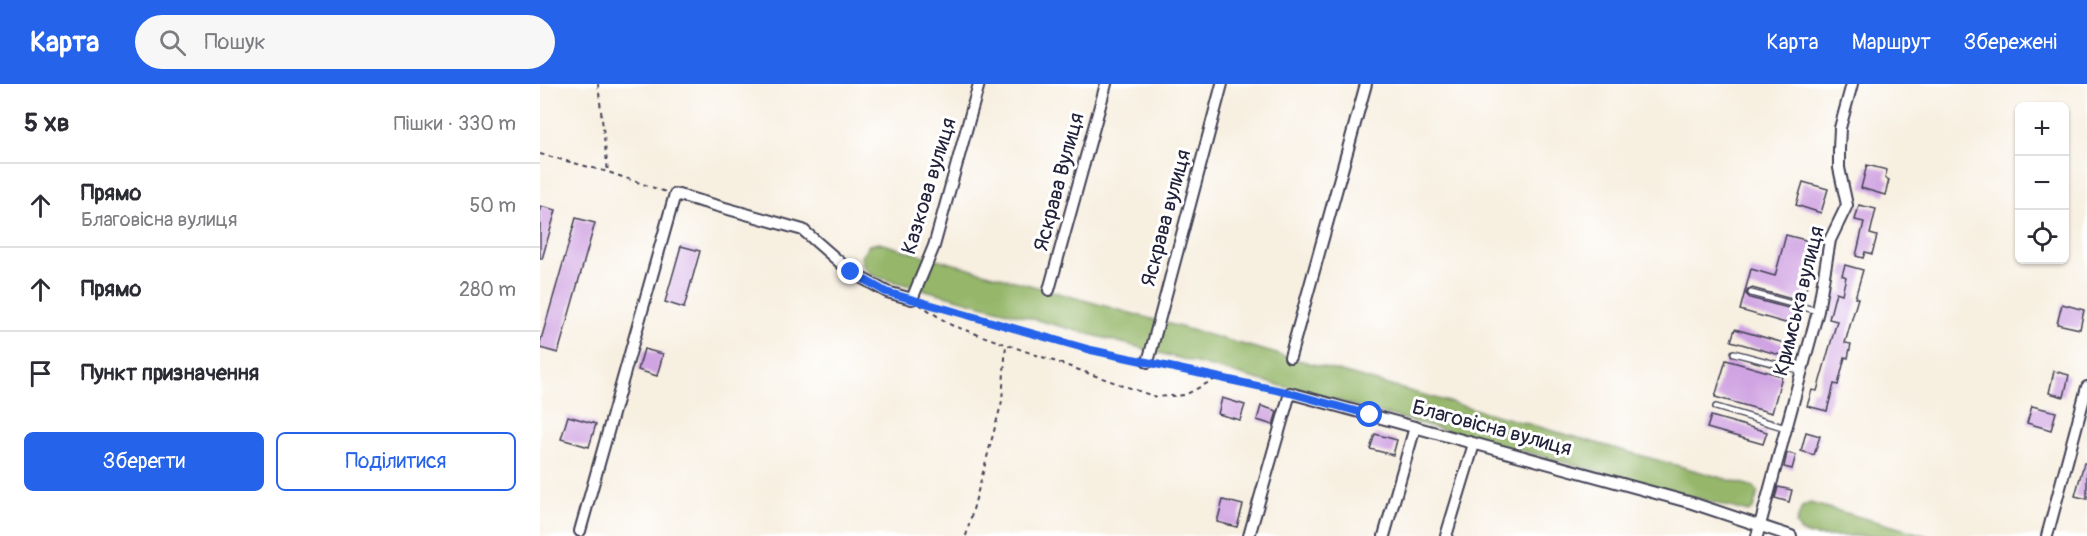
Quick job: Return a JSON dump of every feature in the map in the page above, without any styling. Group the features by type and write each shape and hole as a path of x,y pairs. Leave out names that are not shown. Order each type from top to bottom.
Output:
{"street":[{"name":"Казкова вулиця","path":"912,299 934,246 979,84"},
{"name":"Яскрава Вулиця","path":"1049,290 1106,84"},
{"name":"Яскрава вулиця","path":"1148,362 1222,84"},
{"path":"1290,357 1366,84"},
{"name":"Кримська вулиця","path":"1758,531 1818,311 1830,240 1847,205 1839,168 1839,149 1840,128 1852,84"},
{"path":"580,531 675,195 803,230 851,272 886,292 912,299"},
{"path":"2047,536 2087,387"},
{"path":"1249,536 1290,393"},
{"name":"Благовісна вулиця","path":"1290,393 1692,503 1758,531 1791,536"},
{"path":"1384,536 1415,427"},
{"path":"1446,536 1474,444"}],"lane":[{"path":"1751,293 1818,311"},
{"path":"1734,353 1802,370"},
{"path":"1716,407 1786,428"}],"path":[{"path":"598,84 608,172"},
{"path":"540,154 608,172 675,195"},
{"path":"912,299 951,325 1156,397 1185,395 1218,377"},
{"path":"912,299 1091,350 1290,393"},
{"path":"966,536 1002,401 1006,344"}],"green space":[{"path":"879,243 1754,487 1758,493 1753,509 1748,512 874,276 864,267 861,257 869,245"},
{"path":"1810,503 1928,536 1815,536 1801,532 1796,524 1802,507"}],"building":[{"path":"1867,165 1887,170 1885,178 1889,180 1885,195 1861,188"},
{"path":"1803,182 1828,189 1821,213 1796,205"},
{"path":"1859,205 1876,209 1870,234 1877,236 1872,254 1865,252 1863,258 1856,256 1864,222 1855,220"},
{"path":"540,206 556,210 542,259 540,258"},
{"path":"576,218 595,223 558,353 540,348 540,343"},
{"path":"1786,235 1813,242 1802,284 1807,285 1803,302 1752,288 1748,289 1746,294 1750,298 1800,311 1796,326 1740,310 1751,269 1775,276"},
{"path":"681,246 700,251 684,308 665,302"},
{"path":"1845,265 1863,270 1855,298 1858,298 1845,343 1851,344 1848,358 1845,357 1838,385 1834,384 1827,411 1807,406 1812,390 1817,391 1837,321 1829,319 1836,292 1842,294 1846,277 1842,275"},
{"path":"2062,304 2084,310 2080,329 2057,324"},
{"path":"1735,329 1791,345 1787,357 1731,341"},
{"path":"644,349 663,354 657,376 638,370"},
{"path":"1726,360 1782,376 1772,413 1715,397"},
{"path":"2054,371 2069,375 2064,397 2049,393"},
{"path":"1222,398 1245,405 1240,420 1218,414"},
{"path":"1261,406 1277,411 1273,425 1257,420"},
{"path":"2032,406 2056,412 2051,430 2027,423"},
{"path":"568,416 596,424 589,447 561,439"},
{"path":"1711,416 1767,432 1763,444 1707,428"},
{"path":"1806,432 1820,436 1814,455 1801,451"},
{"path":"1375,434 1397,440 1393,455 1370,449"},
{"path":"1787,453 1796,455 1792,469 1784,467"},
{"path":"2084,463 2087,463 2087,499 2075,496"},
{"path":"1778,487 1792,490 1789,502 1775,498"},
{"path":"1223,500 1243,505 1237,527 1217,522"}],"route":[{"path":"851,272 886,292 1091,350 1290,393 1370,415"}]}
